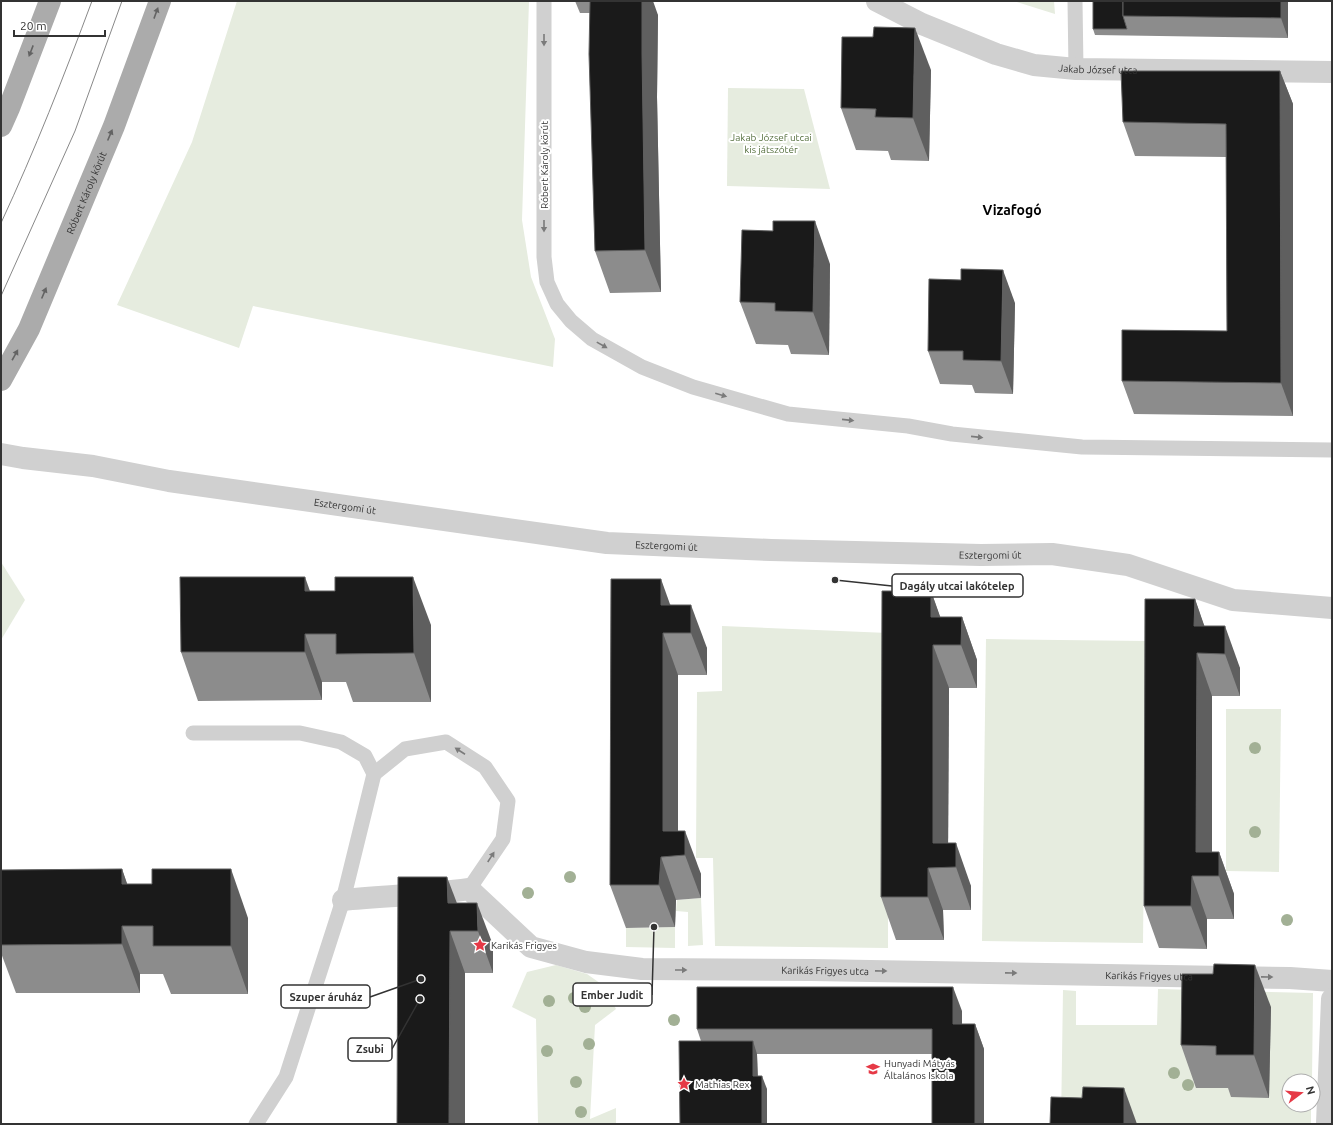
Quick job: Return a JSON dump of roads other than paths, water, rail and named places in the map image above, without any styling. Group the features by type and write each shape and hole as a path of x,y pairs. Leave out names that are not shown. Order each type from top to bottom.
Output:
{"main road":[{"path":"1,126 50,1"},
{"name":"Róbert Károly körút","path":"1,380 29,329 114,126 160,1"}],"street":[{"name":"Jakab József utca","path":"877,1 922,24 996,54 1034,64 1076,69 1332,72"},
{"name":"Esztergomi út","path":"1,454 93,466 169,481 607,543 779,550 981,555 1052,554 1128,565 1233,600 1332,608"},
{"path":"343,900 436,894 469,889"},
{"name":"Karikás Frigyes utca","path":"469,889 531,947 586,962 642,969 818,970 1282,978 1332,981"},
{"path":"1327,1124 1332,999"}],"lane":[{"name":"Róbert Károly körút","path":"544,1 544,256 547,282 557,304 570,321 592,339 642,367 693,387 788,414 908,426 952,434 1082,447 1332,450"},
{"path":"1075,1 1076,69"},
{"path":"193,733 300,733 341,742 365,756 374,774"},
{"path":"256,1124 286,1077 295,1045 343,900 374,774 405,749 446,742 486,768 508,801 503,839 469,889"}],"tram line":[{"path":"1,223 49,113 92,1"},
{"path":"1,296 75,131 122,1"}],"place":[{"name":"Dagály utcai lakótelep","path":"835,580"},
{"name":"Ember Judit","path":"654,927"},
{"name":"Karikás Frigyes","path":"480,945"},
{"name":"Szuper áruház","path":"421,979"},
{"name":"Zsubi","path":"420,999"},
{"name":"Hunyadi Mátyás Általános Iskola","path":"873,1069"},
{"name":"Mathias Rex","path":"684,1084"}],"district":[{"name":"Vizafogó","path":"1012,210"}],"park label":[{"name":"Jakab József utcai kis játszótér","path":"771,142"}]}
